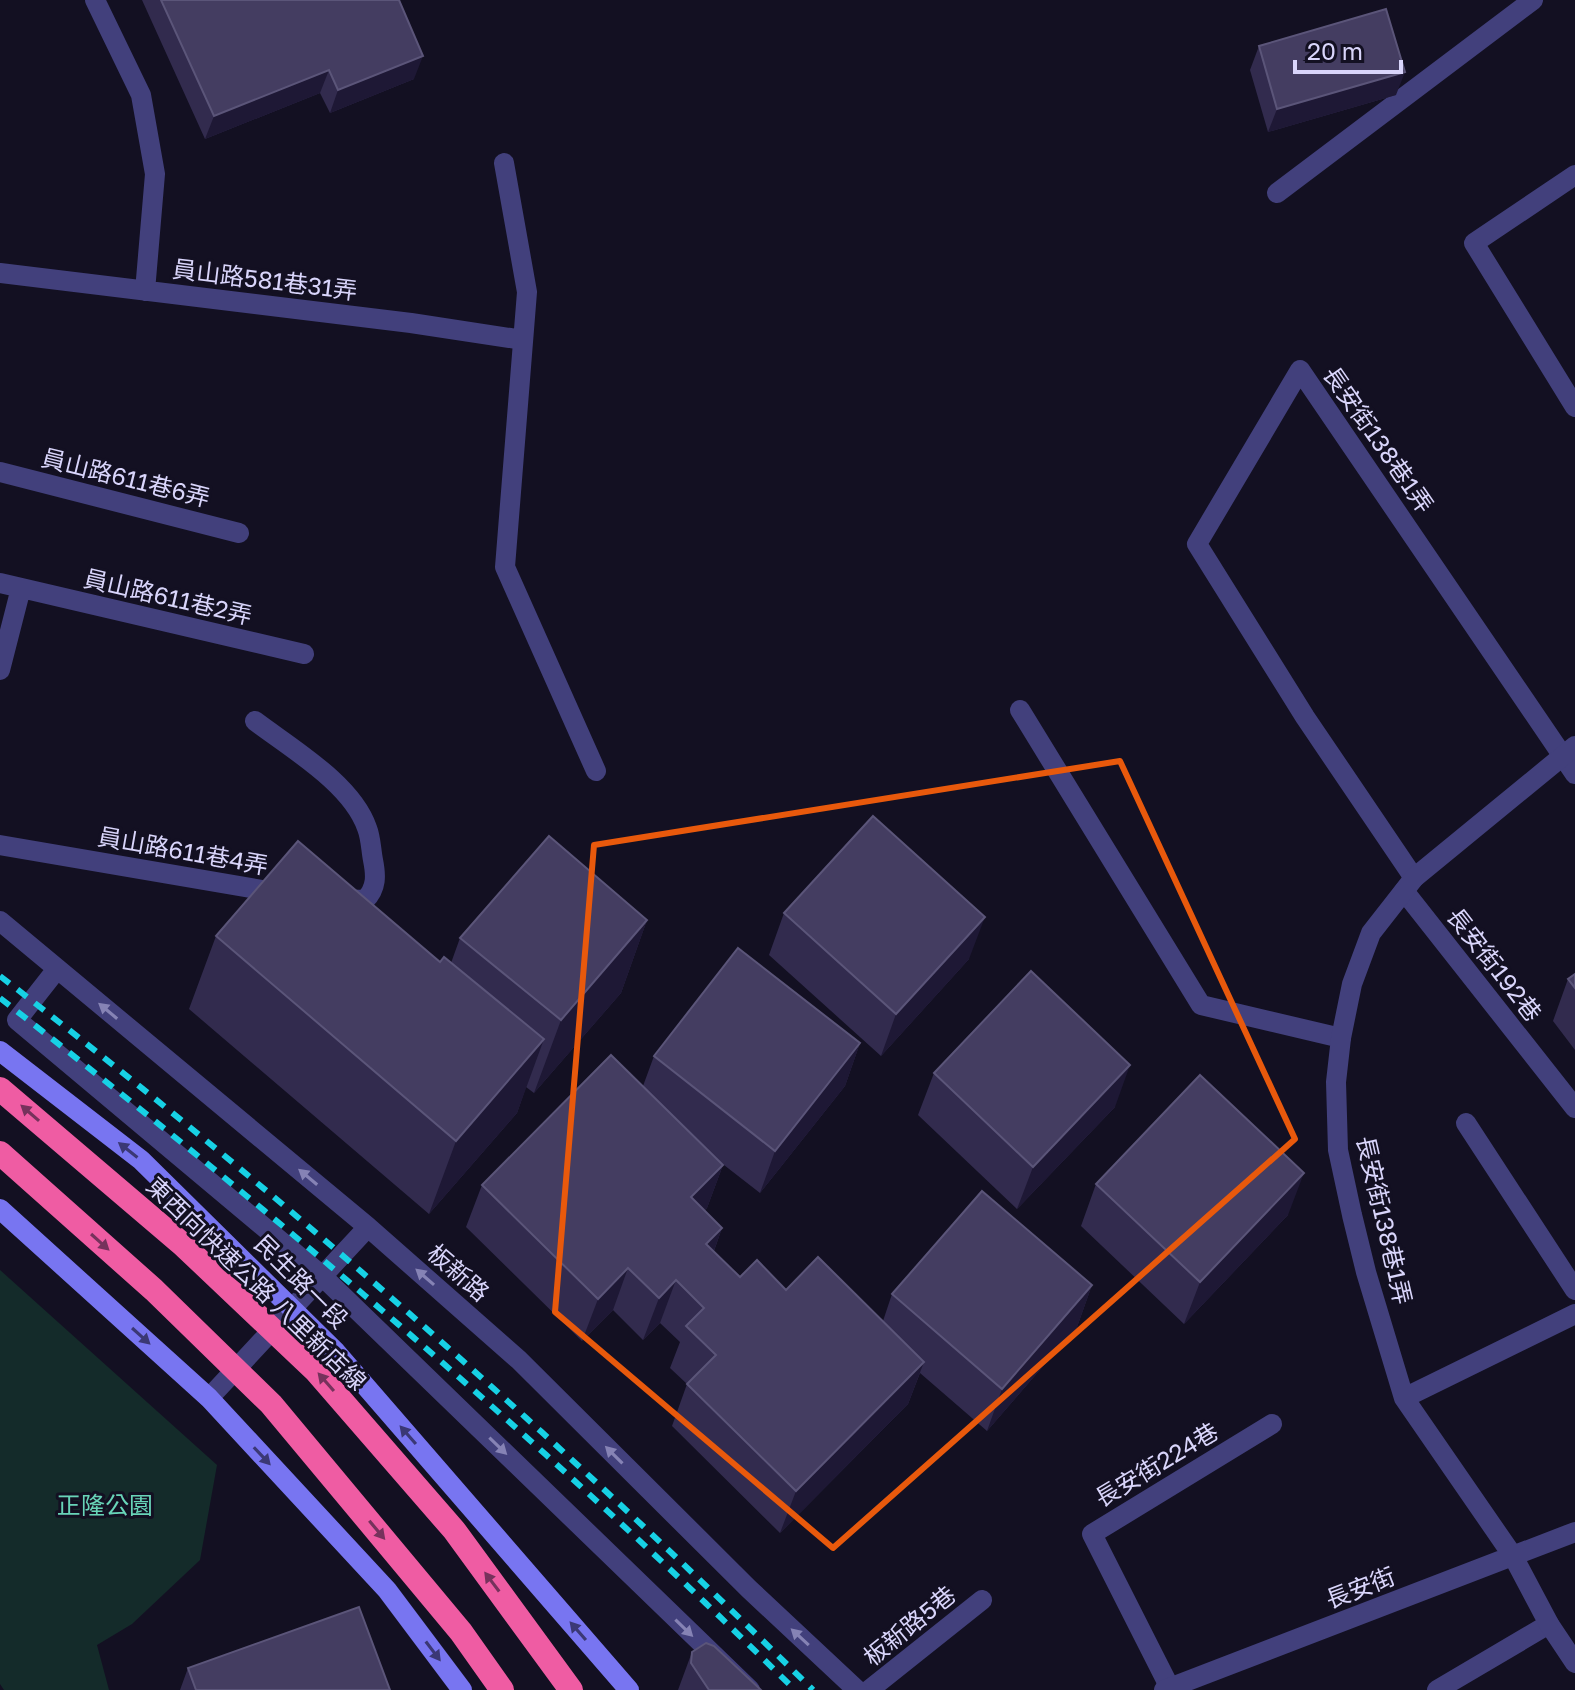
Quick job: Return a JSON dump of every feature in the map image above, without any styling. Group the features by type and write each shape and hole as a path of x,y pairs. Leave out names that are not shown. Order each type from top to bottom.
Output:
{"highway":[{"name":"東西向快速公路 八里新店線","path":"0,1089 182,1244 315,1370 454,1530 571,1690"},
{"path":"0,1153 154,1290 271,1404 461,1632 502,1690"}],"main road":[{"name":"民生路一段","path":"0,1051 141,1160 292,1306 336,1352 629,1690"},
{"path":"0,1209 209,1398 387,1590 462,1690"}],"street":[{"path":"95,0 141,95 144,108 155,174 145,291"},
{"path":"1277,193 1533,0"},
{"path":"504,163 527,292 505,567 596,771"},
{"path":"1575,175 1474,243 1575,407"},
{"name":"員山路581巷31弄","path":"0,273 411,323 523,340"},
{"name":"長安街138巷1弄","path":"1409,884 1197,544 1300,370 1569,751 1409,884 1371,933 1352,984 1336,1082 1338,1150 1366,1272 1404,1398 1513,1556 1549,1624 1575,1663"},
{"name":"員山路611巷6弄","path":"0,472 239,533"},
{"name":"員山路611巷2弄","path":"0,583 304,654"},
{"path":"0,670 21,588"},
{"path":"1020,710 1201,1005 1341,1038"},
{"name":"員山路611巷4弄","path":"0,845 309,898 365,900 372,893 376,877 367,828 352,799 330,778 255,721"},
{"path":"1569,751 1575,774"},
{"name":"長安街192巷","path":"1409,884 1575,1108"},
{"name":"板新路","path":"0,921 368,1227 519,1360 749,1589 857,1690"},
{"path":"57,969 17,1020 321,1275 750,1690"},
{"path":"1466,1123 1575,1290"},
{"path":"209,1398 368,1227"},
{"path":"1404,1398 1575,1314"},
{"name":"長安街224巷","path":"1167,1689 1092,1534 1272,1424"},
{"name":"長安街","path":"1167,1689 1575,1532"},
{"name":"板新路5巷","path":"869,1690 982,1600"},
{"path":"1437,1690 1549,1624"}],"highlighted area":[{"path":"1120,761 1295,1139 833,1548 555,1312 594,845"}],"green space":[{"name":"正隆公園","path":"0,1270 217,1465 200,1560 132,1624 97,1645 109,1690 4,1690 0,1684"}],"building":[{"path":"161,0 399,0 423,56 338,90 329,70 214,116"},
{"path":"1386,9 1405,72 1277,109 1259,46"},
{"path":"873,816 985,917 896,1014 784,913"},
{"path":"549,836 647,920 561,1020 460,938"},
{"path":"298,841 440,962 444,957 544,1039 456,1141 216,936"},
{"path":"738,948 860,1043 775,1151 654,1056"},
{"path":"1031,971 1130,1065 1033,1167 934,1073"},
{"path":"1575,974 1575,988 1568,979"},
{"path":"611,1055 723,1165 691,1197 722,1228 706,1244 740,1277 757,1260 786,1290 818,1257 924,1362 796,1491 687,1384 716,1355 686,1326 704,1308 676,1280 659,1298 628,1268 598,1299 482,1185"},
{"path":"1200,1075 1304,1173 1200,1282 1096,1184"},
{"path":"982,1191 1092,1285 1002,1389 892,1294"},
{"path":"359,1607 390,1690 196,1690 188,1668"},
{"path":"706,1643 714,1646 761,1690 709,1690 691,1663 692,1652"}],"railway":[{"path":"0,976 212,1145 417,1321 618,1502 813,1690"},
{"path":"0,998 206,1163 408,1332 604,1508 795,1690"}]}
